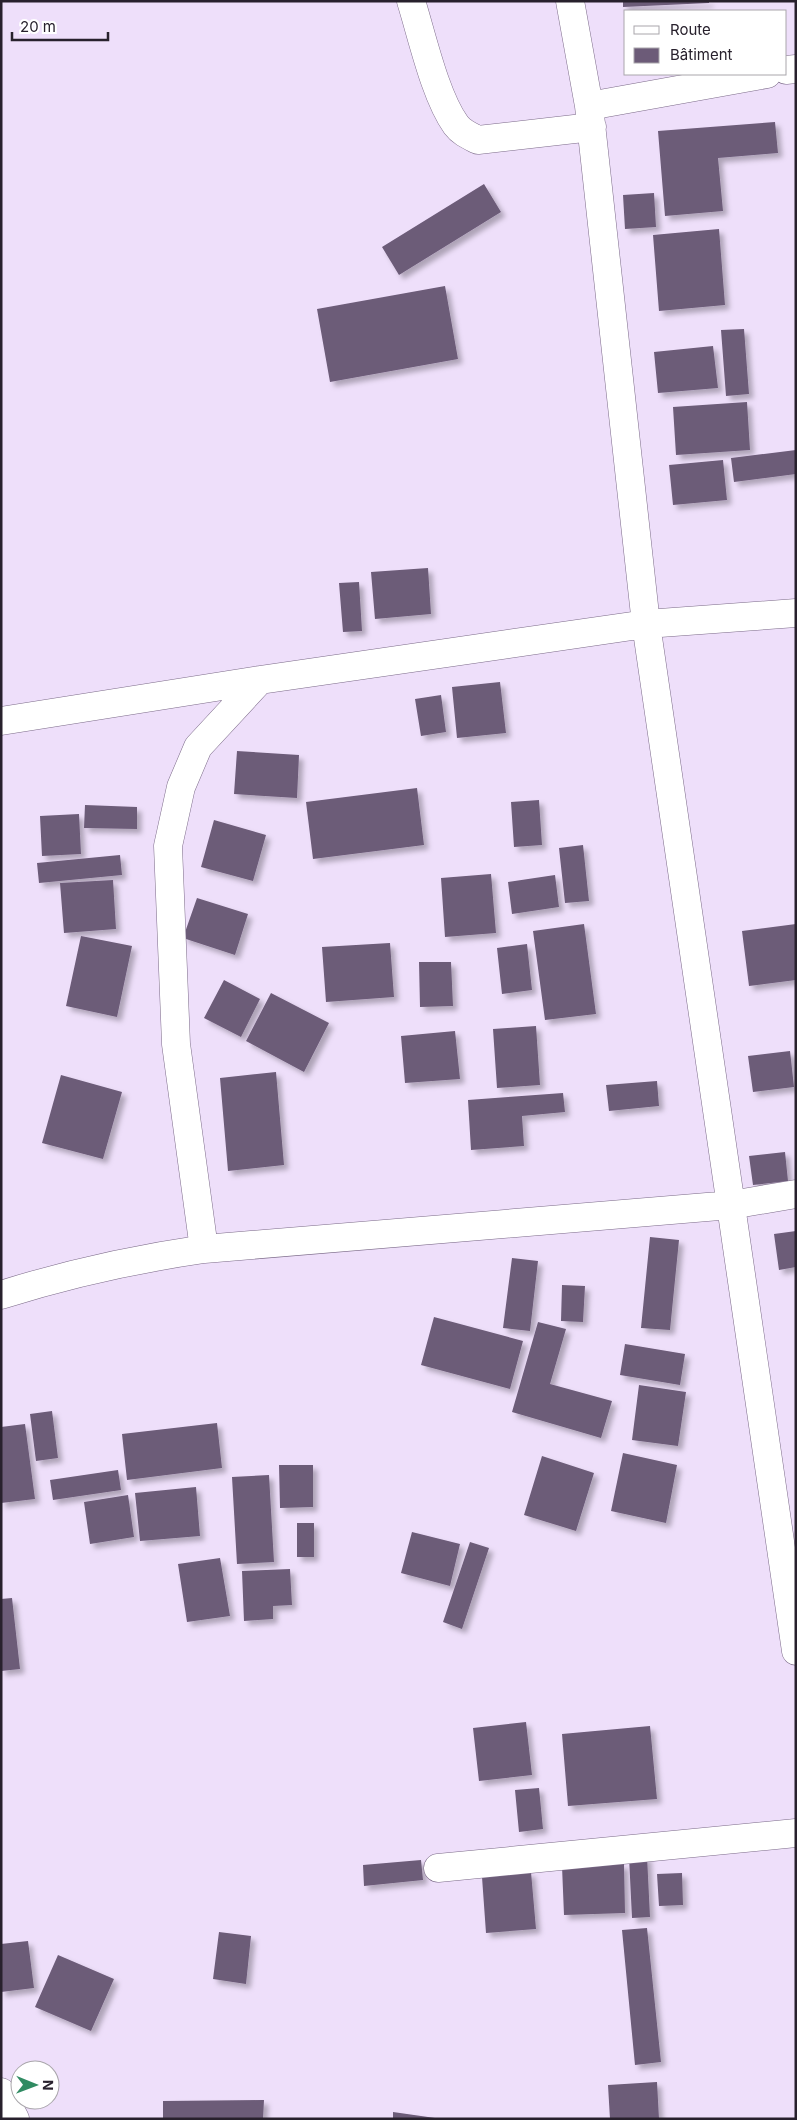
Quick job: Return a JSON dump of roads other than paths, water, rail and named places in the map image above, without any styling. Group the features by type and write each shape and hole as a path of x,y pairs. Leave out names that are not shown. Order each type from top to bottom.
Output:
{"street":[{"path":"411,1 441,97 456,125 466,135 478,140 590,116 763,75"},
{"path":"570,1 590,116 646,624 796,1651"},
{"path":"1,721 260,680 646,624 796,613"},
{"path":"204,1249 176,1044 168,846 181,787 198,747 260,680"},
{"path":"1,1295 39,1283 148,1258 204,1249 731,1205 796,1194"},
{"path":"438,1868 796,1833"},
{"path":"1,2092 14,2119"}]}
